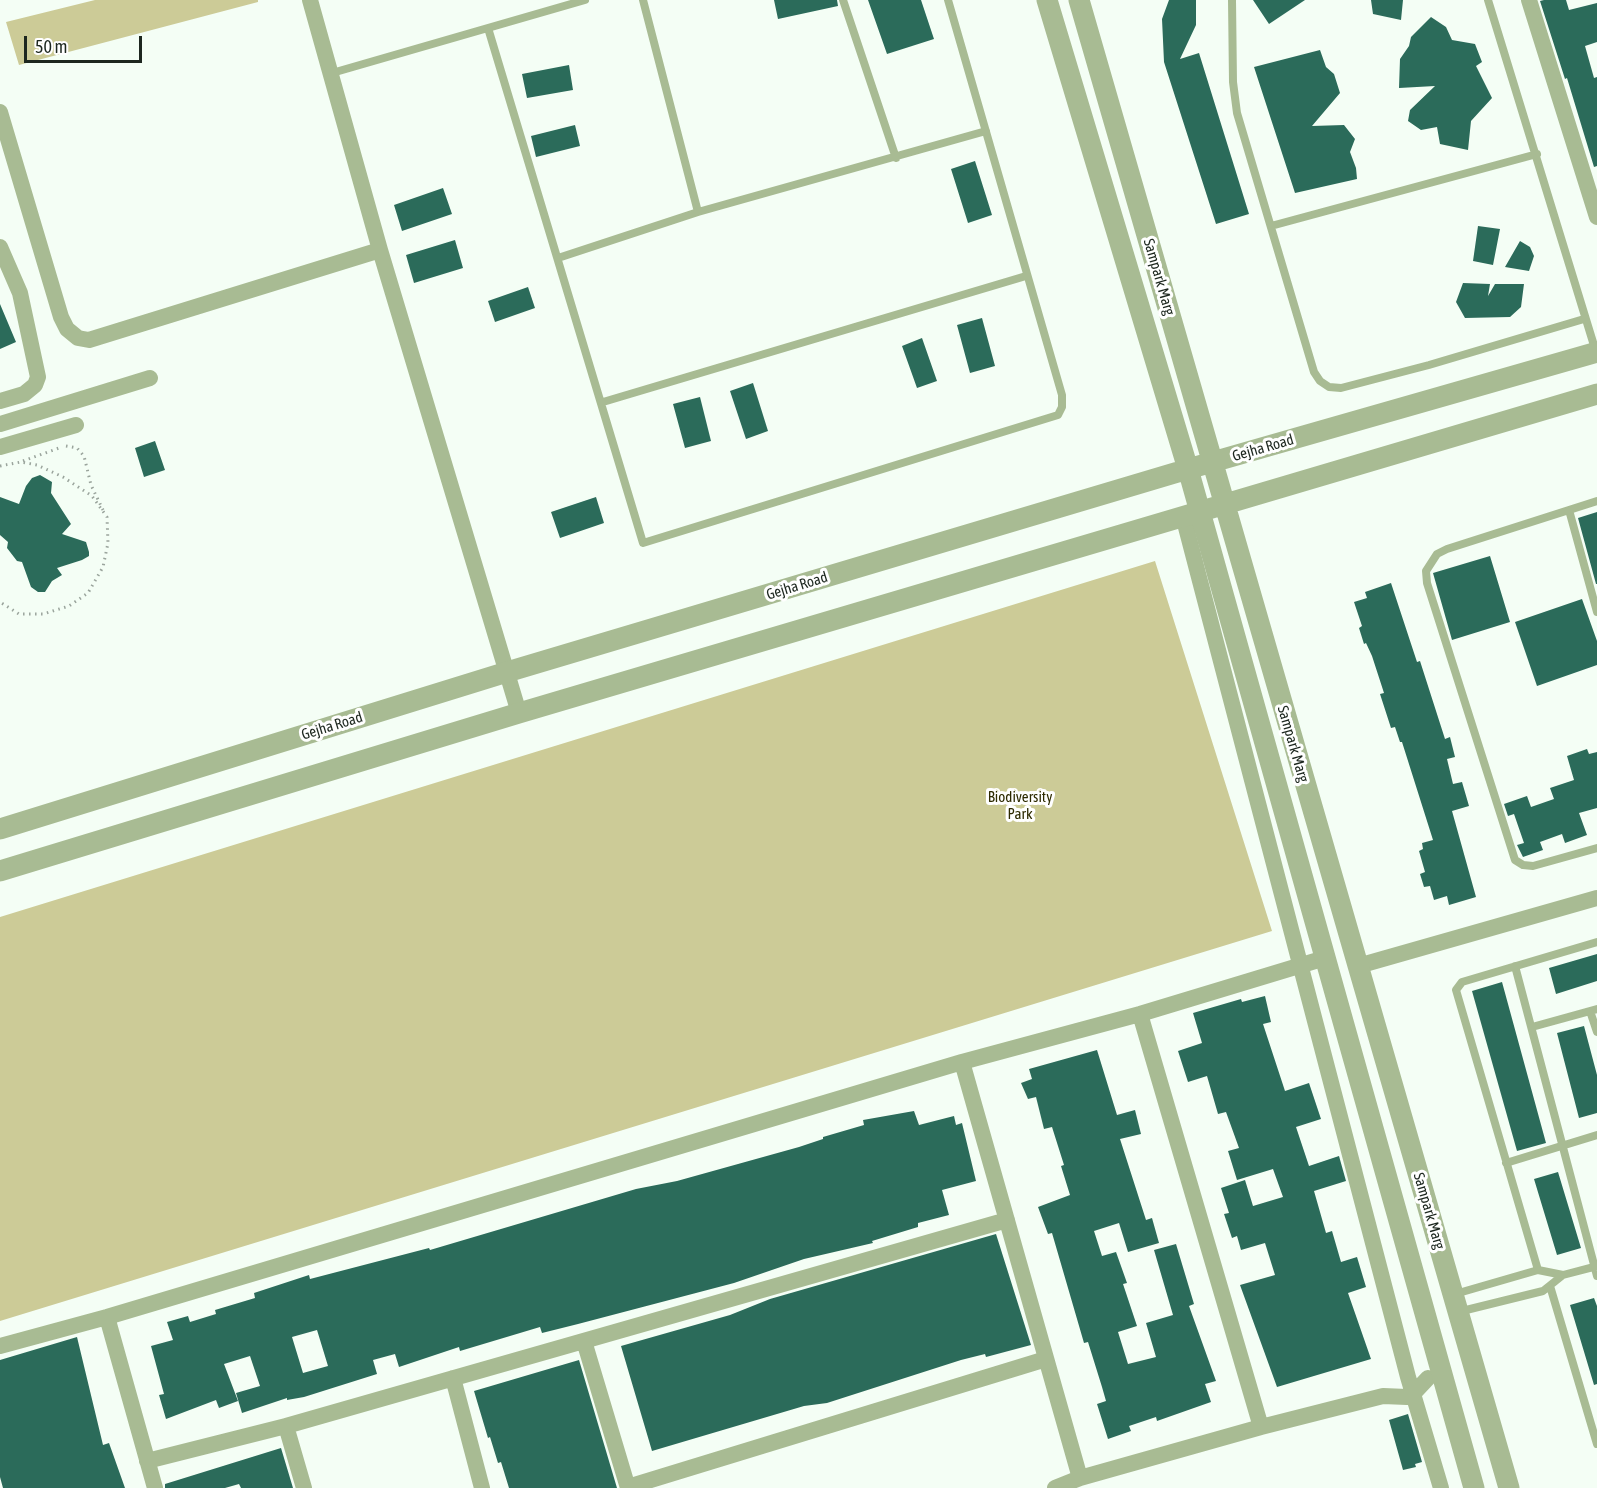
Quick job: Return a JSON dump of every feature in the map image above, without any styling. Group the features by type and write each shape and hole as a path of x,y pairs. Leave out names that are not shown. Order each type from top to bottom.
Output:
{"street":[{"path":"310,0 380,249 519,713"},
{"name":"Sampark Marg","path":"1047,0 1188,469 1191,514 1325,958 1435,1376 1474,1488"},
{"name":"Sampark Marg","path":"1079,0 1509,1488"},
{"path":"1529,0 1597,217"},
{"path":"0,112 61,317 67,329 78,338 89,340 380,249"},
{"path":"0,247 20,293 38,376 35,385 24,394 0,401"},
{"name":"Gejha Road","path":"0,829 507,672 1188,469 1596,352"},
{"path":"0,424 150,378"},
{"path":"0,871 519,713 1597,394"},
{"path":"0,447 76,425"},
{"path":"1191,514 1302,966 1408,1377 1441,1488"},
{"path":"1358,966 1597,898"},
{"path":"0,1346 107,1317 962,1062 1140,1014 1325,958"},
{"path":"1140,1014 1261,1427"},
{"path":"962,1062 1080,1478"},
{"path":"147,1461 286,1426 1007,1220"},
{"path":"107,1317 155,1488"},
{"path":"584,1341 628,1488 1046,1359"},
{"path":"1383,1396 1399,1380 1408,1377 1435,1376"},
{"path":"1056,1488 1080,1478 1261,1427 1383,1396 1413,1394 1435,1376"},
{"path":"453,1378 482,1488"},
{"path":"286,1426 304,1488"}],"lane":[{"path":"332,73 585,0"},
{"path":"643,0 698,212"},
{"path":"843,0 896,158"},
{"path":"489,28 603,402 643,543 1058,415 1062,407 1062,395 948,0"},
{"path":"1232,0 1232,60 1237,113 1314,372 1320,381 1329,387 1341,388 1429,365 1584,319"},
{"path":"1488,0 1596,352"},
{"path":"558,258 698,212 986,131"},
{"path":"1271,226 1537,154"},
{"path":"603,402 1026,276"},
{"path":"1597,501 1437,554 1426,571 1427,583 1515,860 1523,865 1533,866 1597,848"},
{"path":"1569,510 1597,612"},
{"path":"1538,1270 1456,990 1462,982 1597,942"},
{"path":"1455,1303 1538,1270 1563,1275 1596,1269 1515,966"},
{"path":"1532,1027 1594,1010 1597,1032"},
{"path":"1506,1163 1597,1135"},
{"path":"1455,1303 1544,1291 1563,1275"},
{"path":"1550,1286 1597,1444"}],"path":[{"path":"0,466 21,462 67,446 77,447 84,456 91,485 107,517 108,543 103,567 88,593 69,606 43,614 19,614 0,603"},
{"path":"21,462 37,465 63,477 92,496 107,517"}],"green space":[{"path":"95,0 258,0 258,2 19,65 6,22"},
{"name":"Biodiversity Park","path":"1155,561 1272,931 0,1321 0,917"}],"building":[{"path":"774,0 837,0 838,6 778,19"},
{"path":"868,0 921,0 934,39 887,54"},
{"path":"1169,0 1196,0 1196,25 1180,59 1199,53 1249,214 1216,224 1164,62 1162,19"},
{"path":"1253,0 1305,0 1269,24"},
{"path":"1371,0 1403,0 1401,20 1373,14"},
{"path":"1566,0 1569,10 1597,3 1597,42 1585,46 1594,78 1597,77 1597,166 1594,167 1567,78 1565,79 1540,1"},
{"path":"1431,17 1446,27 1452,40 1475,44 1482,62 1476,66 1492,98 1471,121 1468,150 1440,144 1437,127 1421,130 1408,121 1410,110 1435,86 1399,88 1400,59 1409,46 1411,37"},
{"path":"1320,50 1326,67 1334,74 1340,93 1312,126 1344,125 1355,139 1350,152 1357,179 1295,193 1254,67"},
{"path":"569,65 573,90 527,98 522,74"},
{"path":"575,125 580,146 536,157 531,136"},
{"path":"975,161 992,215 968,223 951,169"},
{"path":"443,188 452,214 402,231 394,205"},
{"path":"1478,226 1500,229 1493,265 1473,261"},
{"path":"455,240 463,268 414,283 406,255"},
{"path":"1520,241 1530,247 1534,256 1529,271 1505,267"},
{"path":"1463,283 1490,284 1488,296 1495,284 1524,284 1521,307 1510,317 1465,318 1456,302"},
{"path":"528,287 535,308 495,322 488,301"},
{"path":"0,304 16,342 0,349"},
{"path":"982,318 995,366 970,373 957,325"},
{"path":"922,338 937,381 917,388 902,346"},
{"path":"753,383 768,431 746,439 730,391"},
{"path":"700,397 711,441 685,448 673,404"},
{"path":"155,441 165,470 144,477 135,448"},
{"path":"40,475 52,482 51,493 71,524 62,534 86,542 89,552 89,556 82,560 57,568 62,575 52,581 45,592 38,592 31,587 22,562 17,561 7,548 8,542 0,535 0,497 19,504 26,486 32,478"},
{"path":"596,497 604,523 560,538 551,512"},
{"path":"1597,512 1597,584 1596,584 1578,518"},
{"path":"1490,556 1510,622 1452,640 1433,573"},
{"path":"1391,583 1417,662 1420,661 1445,739 1450,737 1455,757 1447,759 1453,784 1462,782 1469,806 1452,811 1476,897 1449,905 1447,896 1434,900 1430,886 1424,887 1420,874 1425,872 1419,851 1423,849 1422,843 1433,840 1402,742 1400,742 1395,727 1391,728 1380,694 1384,693 1372,656 1366,643 1364,644 1359,628 1362,626 1354,602 1367,598 1365,592"},
{"path":"1582,599 1597,641 1597,665 1537,686 1515,622"},
{"path":"1587,749 1589,754 1597,752 1597,808 1579,813 1587,835 1565,843 1562,834 1540,842 1543,850 1523,857 1517,845 1524,843 1514,814 1508,816 1504,804 1527,796 1531,807 1554,799 1550,788 1574,780 1567,756"},
{"path":"1597,954 1597,981 1556,994 1549,968"},
{"path":"1502,982 1546,1143 1517,1151 1472,991"},
{"path":"1265,996 1271,1022 1263,1024 1285,1091 1309,1083 1321,1119 1296,1127 1309,1166 1339,1156 1346,1181 1314,1191 1326,1233 1332,1231 1341,1262 1357,1257 1366,1287 1348,1293 1371,1359 1277,1387 1240,1285 1275,1275 1265,1243 1241,1250 1237,1236 1232,1238 1224,1214 1229,1213 1221,1188 1245,1180 1253,1206 1283,1197 1273,1169 1237,1180 1228,1151 1239,1148 1226,1112 1218,1114 1207,1076 1188,1082 1178,1051 1202,1043 1193,1013 1241,999 1242,1002"},
{"path":"1584,1026 1597,1075 1597,1113 1579,1118 1557,1033"},
{"path":"1097,1050 1117,1115 1135,1110 1141,1134 1120,1139 1146,1220 1152,1218 1159,1243 1128,1252 1119,1223 1094,1231 1102,1256 1116,1252 1127,1283 1123,1284 1137,1326 1118,1332 1128,1364 1156,1357 1146,1323 1173,1315 1154,1250 1176,1244 1194,1304 1189,1306 1216,1381 1205,1384 1211,1402 1157,1421 1156,1417 1129,1426 1131,1431 1108,1439 1097,1404 1106,1401 1102,1387 1088,1342 1084,1343 1052,1233 1048,1234 1038,1207 1070,1195 1061,1166 1064,1165 1052,1127 1044,1129 1036,1097 1028,1099 1021,1083 1032,1079 1029,1069"},
{"path":"914,1111 919,1125 954,1116 956,1125 962,1123 976,1181 942,1190 949,1215 918,1223 918,1227 872,1241 873,1243 804,1259 734,1283 578,1324 542,1333 540,1327 460,1351 459,1347 399,1367 395,1354 373,1360 377,1374 304,1397 287,1400 287,1398 242,1413 236,1393 260,1386 250,1356 224,1364 238,1401 219,1408 216,1400 166,1419 159,1395 164,1394 151,1346 173,1340 167,1322 188,1316 190,1322 216,1314 215,1310 255,1298 254,1293 309,1275 310,1279 429,1248 430,1250 636,1189 677,1181 799,1147 864,1125 863,1120","holes":["317,1330 328,1366 303,1373 292,1337"]},
{"path":"1558,1172 1581,1248 1557,1255 1534,1179"},
{"path":"996,1234 1031,1345 986,1357 985,1354 961,1360 827,1403 804,1406 652,1451 621,1346 730,1315 770,1299"},
{"path":"1594,1298 1597,1306 1597,1384 1594,1385 1570,1305"},
{"path":"77,1337 103,1445 109,1443 125,1488 3,1488 0,1477 0,1360"},
{"path":"579,1360 617,1488 509,1488 501,1462 498,1463 490,1437 488,1438 474,1391"},
{"path":"1408,1414 1422,1462 1415,1464 1416,1467 1403,1470 1389,1420"},
{"path":"281,1448 293,1488 241,1488 239,1484 225,1488 165,1488 165,1484"}]}
